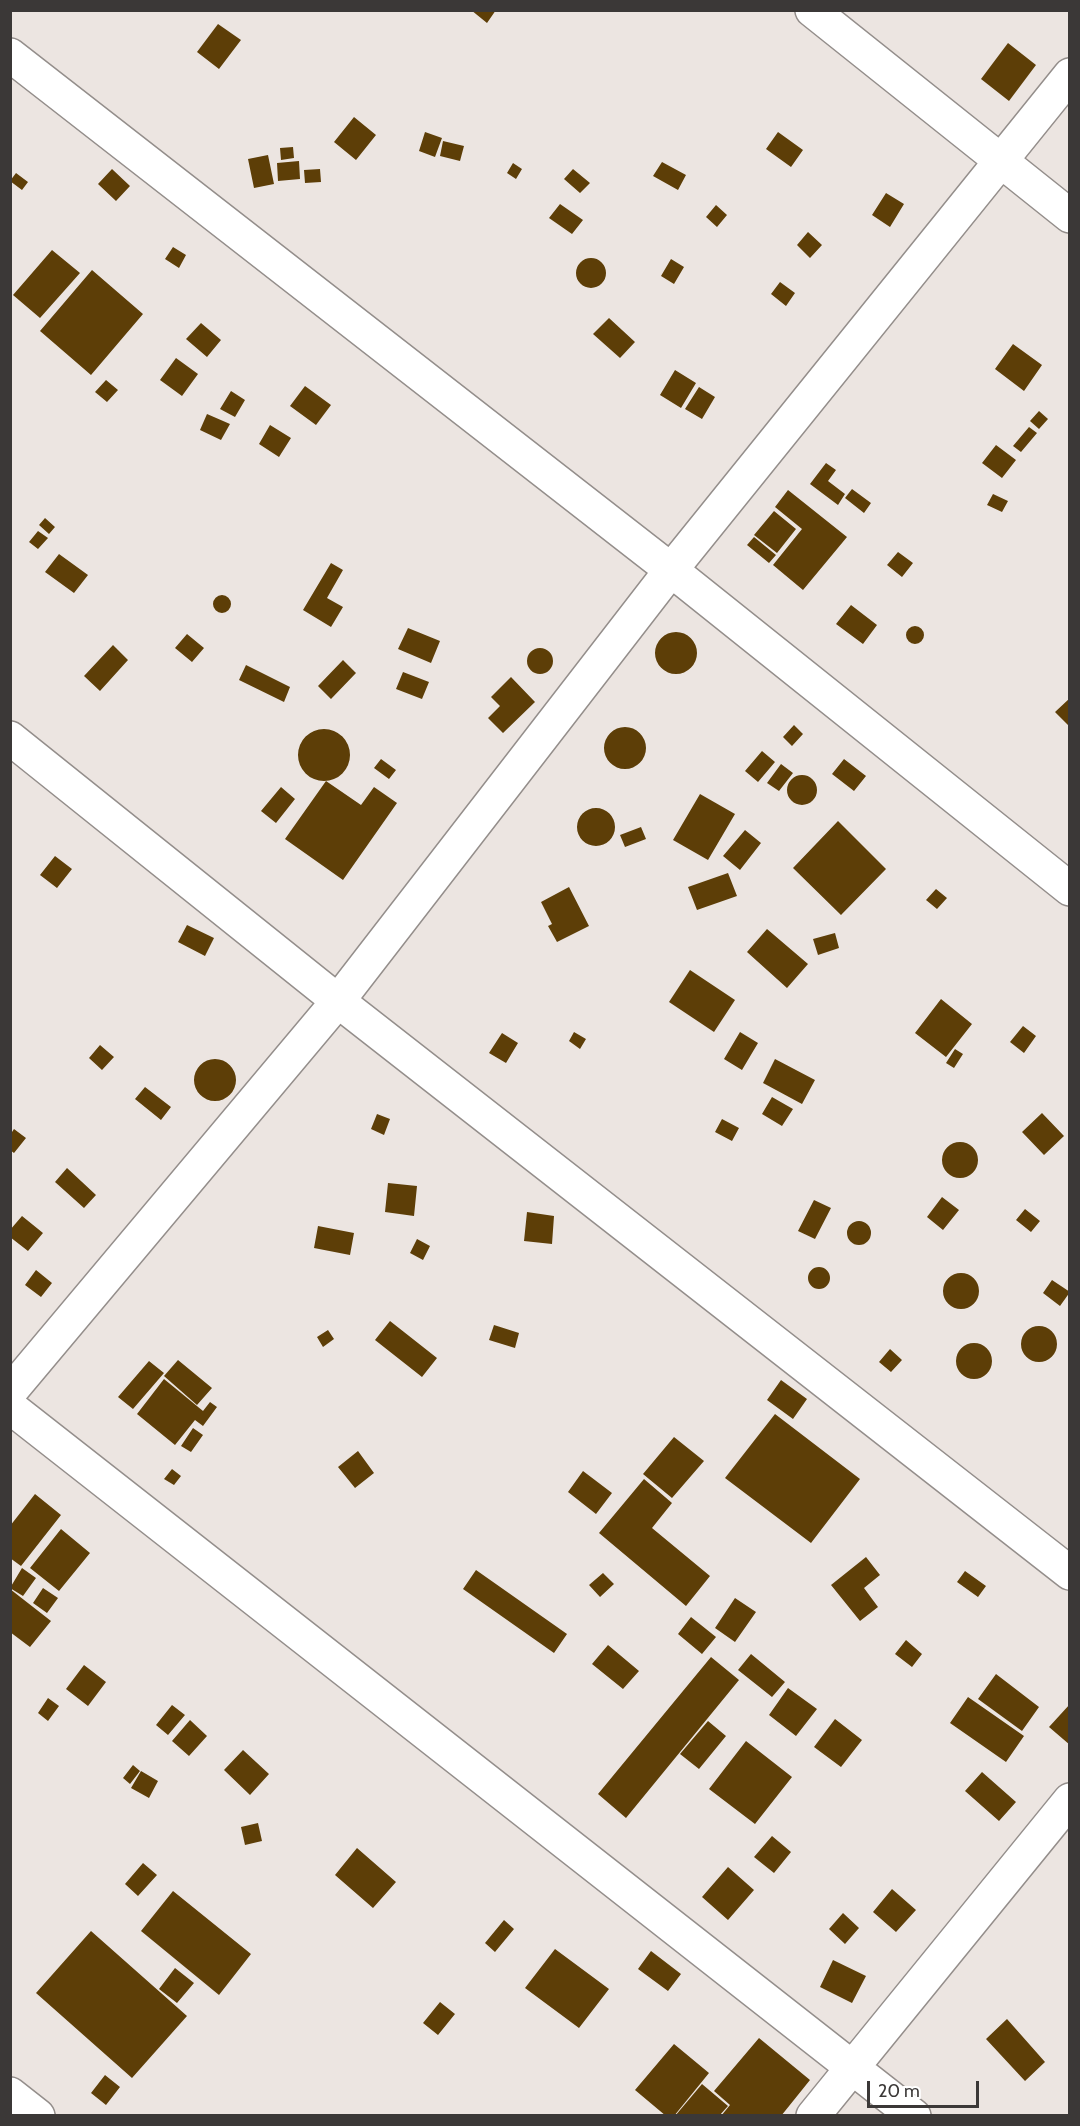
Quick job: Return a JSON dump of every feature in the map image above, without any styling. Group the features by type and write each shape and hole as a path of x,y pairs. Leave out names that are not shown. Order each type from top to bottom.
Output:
{"street":[{"path":"812,10 1070,216"},
{"path":"10,55 671,570 1070,889"},
{"path":"10,1392 338,1001 671,570 1070,75"},
{"path":"10,738 338,1001 1070,1572"},
{"path":"10,1407 914,2115"},
{"path":"813,2115 1070,1800"},
{"path":"10,2094 38,2115"}],"building":[{"path":"471,10 496,10 487,23"},
{"path":"218,24 241,40 219,69 197,52"},
{"path":"1008,43 1036,65 1009,101 981,79"},
{"path":"354,117 376,135 356,160 334,142"},
{"path":"425,132 442,138 435,157 419,151"},
{"path":"778,132 803,150 791,167 766,149"},
{"path":"443,141 464,146 460,161 440,156"},
{"path":"293,147 294,158 281,160 280,148"},
{"path":"268,155 274,184 254,188 248,159"},
{"path":"299,161 300,179 278,181 277,163"},
{"path":"662,162 686,175 678,190 653,176"},
{"path":"513,163 522,169 516,179 507,173"},
{"path":"112,169 130,186 116,201 98,184"},
{"path":"320,169 321,182 305,183 304,170"},
{"path":"573,169 590,183 580,193 564,179"},
{"path":"16,173 28,182 22,190 10,181"},
{"path":"886,193 904,204 890,227 872,215"},
{"path":"560,204 583,220 572,234 549,218"},
{"path":"716,205 727,215 717,227 706,217"},
{"path":"808,232 822,245 810,258 797,245"},
{"path":"173,247 186,255 179,268 165,259"},
{"path":"52,250 80,273 40,318 13,295"},
{"path":"591,258 597,259 605,267 605,279 597,287 591,288 585,287 577,279 576,273 577,267 585,259"},
{"path":"671,259 684,267 674,284 661,276"},
{"path":"92,270 143,314 91,375 40,331"},
{"path":"780,282 795,293 786,306 771,294"},
{"path":"609,318 635,342 620,358 593,334"},
{"path":"201,323 221,340 207,357 186,339"},
{"path":"1013,344 1042,365 1024,391 995,369"},
{"path":"176,358 198,374 182,396 160,380"},
{"path":"675,370 696,383 681,408 660,395"},
{"path":"106,380 118,390 107,402 95,392"},
{"path":"305,386 331,405 316,425 290,406"},
{"path":"699,387 715,397 702,419 685,409"},
{"path":"231,391 245,400 235,417 220,409"},
{"path":"1039,411 1048,419 1039,429 1030,421"},
{"path":"207,414 230,424 221,440 200,430"},
{"path":"270,425 291,438 279,457 259,444"},
{"path":"1029,427 1037,433 1021,452 1013,446"},
{"path":"996,445 1016,460 1002,478 982,463"},
{"path":"826,463 836,470 828,481 845,494 838,505 810,484"},
{"path":"852,489 871,503 864,513 845,498"},
{"path":"788,490 847,537 803,590 773,565 802,529 775,507"},
{"path":"993,494 1008,501 1002,512 987,505"},
{"path":"774,511 796,529 777,553 754,535"},
{"path":"45,518 55,527 49,534 39,525"},
{"path":"38,531 48,538 38,549 29,542"},
{"path":"754,537 776,555 769,563 747,545"},
{"path":"898,552 913,563 902,577 887,565"},
{"path":"59,554 88,575 74,593 45,572"},
{"path":"331,563 343,570 327,598 343,607 331,627 303,610"},
{"path":"222,595 228,598 231,604 228,610 222,613 216,610 213,604 216,598"},
{"path":"851,605 877,625 863,644 836,624"},
{"path":"915,626 921,629 924,635 921,641 915,644 909,641 906,635 909,629"},
{"path":"408,628 440,641 431,663 398,649"},
{"path":"676,632 684,633 691,638 696,645 696,661 691,668 684,673 676,674 668,673 661,668 656,661 655,653 656,645 661,638 668,633"},
{"path":"187,634 204,648 192,662 175,648"},
{"path":"113,645 128,660 100,691 84,676"},
{"path":"540,648 549,652 553,661 549,670 540,674 531,670 527,661 531,652"},
{"path":"343,660 356,673 331,699 318,686"},
{"path":"246,665 290,687 284,702 239,680"},
{"path":"403,672 429,682 422,699 396,689"},
{"path":"511,677 535,702 503,733 488,718 500,706 491,697"},
{"path":"1070,698 1070,727 1055,712"},
{"path":"794,725 803,734 792,746 783,737"},
{"path":"625,727 633,728 640,733 645,740 645,756 640,763 633,768 625,769 617,768 610,763 605,756 604,748 605,740 610,733 617,728"},
{"path":"324,729 334,731 342,737 348,745 350,755 348,765 342,773 334,779 324,781 314,779 306,773 300,765 298,755 300,745 306,737 314,731"},
{"path":"762,751 775,762 758,782 745,771"},
{"path":"381,759 396,770 389,779 374,768"},
{"path":"844,759 866,776 854,791 832,774"},
{"path":"781,764 793,773 779,791 767,783"},
{"path":"802,775 813,779 817,790 813,801 802,805 791,801 787,790 791,779"},
{"path":"326,781 361,805 374,787 397,803 343,880 285,839"},
{"path":"281,787 295,799 276,823 261,811"},
{"path":"700,794 735,814 708,860 673,840"},
{"path":"596,808 610,813 615,827 610,841 596,846 582,841 577,827 582,813"},
{"path":"838,821 886,869 841,915 793,868"},
{"path":"641,827 646,839 625,847 620,835"},
{"path":"745,830 761,843 740,870 723,856"},
{"path":"55,856 72,869 57,888 40,875"},
{"path":"728,873 737,896 697,910 688,887"},
{"path":"569,887 589,926 557,942 548,926 552,924 541,902"},
{"path":"936,889 947,898 937,909 926,900"},
{"path":"187,925 214,938 205,956 178,942"},
{"path":"767,929 808,964 787,988 747,952"},
{"path":"835,933 839,948 818,955 813,939"},
{"path":"690,970 735,1000 714,1032 669,1002"},
{"path":"941,999 972,1024 946,1057 915,1033"},
{"path":"1023,1026 1036,1036 1024,1053 1010,1042"},
{"path":"574,1032 586,1039 580,1049 569,1041"},
{"path":"740,1032 758,1043 742,1070 724,1059"},
{"path":"502,1033 518,1043 506,1063 489,1053"},
{"path":"100,1045 114,1057 102,1070 89,1058"},
{"path":"955,1049 963,1054 954,1068 946,1063"},
{"path":"215,1059 230,1065 236,1080 230,1095 215,1101 200,1095 194,1080 200,1065"},
{"path":"775,1059 815,1080 802,1104 763,1083"},
{"path":"145,1087 171,1107 161,1120 135,1099"},
{"path":"772,1097 793,1109 782,1126 762,1114"},
{"path":"1042,1113 1064,1136 1044,1155 1022,1132"},
{"path":"377,1114 390,1119 384,1135 371,1129"},
{"path":"722,1119 739,1128 732,1141 715,1132"},
{"path":"14,1129 26,1138 14,1153 10,1150 10,1135"},
{"path":"960,1142 973,1147 978,1160 973,1173 960,1178 947,1173 942,1160 947,1147"},
{"path":"67,1168 96,1195 84,1208 55,1182"},
{"path":"388,1183 417,1186 414,1216 385,1212"},
{"path":"942,1197 959,1210 943,1230 927,1217"},
{"path":"814,1200 831,1208 815,1239 798,1231"},
{"path":"1025,1209 1040,1221 1031,1232 1016,1220"},
{"path":"527,1212 554,1216 552,1244 524,1241"},
{"path":"22,1216 43,1233 28,1251 10,1237 10,1230"},
{"path":"859,1221 867,1225 871,1233 867,1241 859,1245 851,1241 847,1233 851,1225"},
{"path":"318,1226 354,1233 350,1255 314,1248"},
{"path":"417,1239 430,1246 423,1260 410,1253"},
{"path":"819,1267 827,1270 830,1278 827,1286 819,1289 811,1286 808,1278 811,1270"},
{"path":"36,1270 52,1283 41,1297 25,1285"},
{"path":"961,1273 974,1278 979,1291 974,1304 961,1309 948,1304 943,1291 948,1278"},
{"path":"1052,1280 1070,1292 1060,1306 1043,1293"},
{"path":"390,1321 437,1358 422,1377 375,1340"},
{"path":"494,1325 519,1333 515,1348 489,1340"},
{"path":"1039,1326 1052,1331 1057,1344 1052,1357 1039,1362 1026,1357 1021,1344 1026,1331"},
{"path":"328,1330 334,1339 323,1347 317,1337"},
{"path":"974,1343 987,1348 992,1361 987,1374 974,1379 961,1374 956,1361 961,1348"},
{"path":"890,1349 902,1360 891,1372 879,1362"},
{"path":"178,1360 212,1388 197,1405 164,1376"},
{"path":"149,1361 164,1373 133,1409 118,1397"},
{"path":"164,1379 203,1411 210,1402 217,1407 203,1426 195,1420 175,1445 137,1414"},
{"path":"781,1380 807,1399 793,1419 767,1400"},
{"path":"775,1414 860,1479 811,1543 725,1478"},
{"path":"193,1428 203,1435 191,1452 181,1446"},
{"path":"674,1437 704,1461 672,1498 643,1474"},
{"path":"358,1451 374,1473 355,1488 338,1467"},
{"path":"172,1469 181,1476 174,1485 164,1479"},
{"path":"583,1471 612,1493 596,1514 568,1492"},
{"path":"644,1479 672,1503 652,1528 710,1576 686,1606 599,1533"},
{"path":"35,1494 61,1515 21,1566 10,1558 10,1526"},
{"path":"61,1529 90,1553 59,1591 30,1568"},
{"path":"866,1557 880,1575 864,1588 878,1607 860,1621 831,1585"},
{"path":"22,1568 36,1578 23,1596 10,1588"},
{"path":"476,1570 567,1634 554,1653 463,1589"},
{"path":"965,1571 986,1586 978,1597 957,1582"},
{"path":"603,1573 614,1584 600,1597 589,1585"},
{"path":"43,1588 58,1598 47,1613 33,1603"},
{"path":"10,1589 51,1621 30,1647 10,1632"},
{"path":"735,1598 756,1612 735,1642 715,1628"},
{"path":"691,1617 716,1637 702,1654 678,1634"},
{"path":"906,1640 922,1654 912,1667 895,1654"},
{"path":"608,1645 639,1671 623,1689 592,1664"},
{"path":"751,1654 785,1682 772,1697 738,1670"},
{"path":"711,1657 739,1680 626,1818 598,1794"},
{"path":"84,1665 106,1682 88,1706 66,1689"},
{"path":"996,1674 1039,1707 1022,1731 978,1699"},
{"path":"788,1688 817,1709 796,1736 769,1715"},
{"path":"968,1697 1024,1736 1006,1762 950,1723"},
{"path":"48,1698 59,1706 48,1721 38,1713"},
{"path":"1070,1704 1070,1745 1049,1727"},
{"path":"172,1705 185,1715 168,1735 156,1725"},
{"path":"835,1719 862,1740 841,1767 814,1747"},
{"path":"190,1720 207,1736 189,1756 172,1741"},
{"path":"708,1721 726,1736 699,1769 680,1754"},
{"path":"746,1741 792,1777 755,1824 709,1789"},
{"path":"243,1750 269,1774 250,1795 224,1770"},
{"path":"133,1765 140,1771 130,1784 123,1778"},
{"path":"141,1771 158,1781 149,1798 131,1788"},
{"path":"982,1772 1016,1802 999,1821 965,1791"},
{"path":"258,1823 262,1841 245,1845 241,1827"},
{"path":"772,1836 791,1852 774,1873 754,1857"},
{"path":"357,1848 396,1882 373,1908 335,1875"},
{"path":"143,1863 157,1875 138,1896 125,1884"},
{"path":"728,1867 754,1890 728,1920 702,1897"},
{"path":"892,1889 916,1910 896,1932 873,1912"},
{"path":"173,1891 251,1954 219,1995 141,1931"},
{"path":"843,1913 859,1928 845,1944 829,1929"},
{"path":"504,1920 514,1929 495,1952 485,1943"},
{"path":"91,1931 187,2016 132,2078 36,1993"},
{"path":"555,1949 609,1989 579,2028 525,1988"},
{"path":"651,1951 681,1974 668,1991 638,1969"},
{"path":"833,1960 866,1976 852,2003 820,1987"},
{"path":"175,1968 194,1983 177,2003 159,1989"},
{"path":"440,2002 455,2014 438,2035 423,2023"},
{"path":"1007,2019 1045,2062 1025,2081 986,2039"},
{"path":"759,2038 810,2080 781,2116 721,2116 730,2105 714,2091"},
{"path":"674,2044 709,2073 674,2116 666,2116 635,2090"},
{"path":"105,2075 120,2087 106,2105 91,2093"},
{"path":"702,2084 728,2106 719,2116 675,2116"}]}
